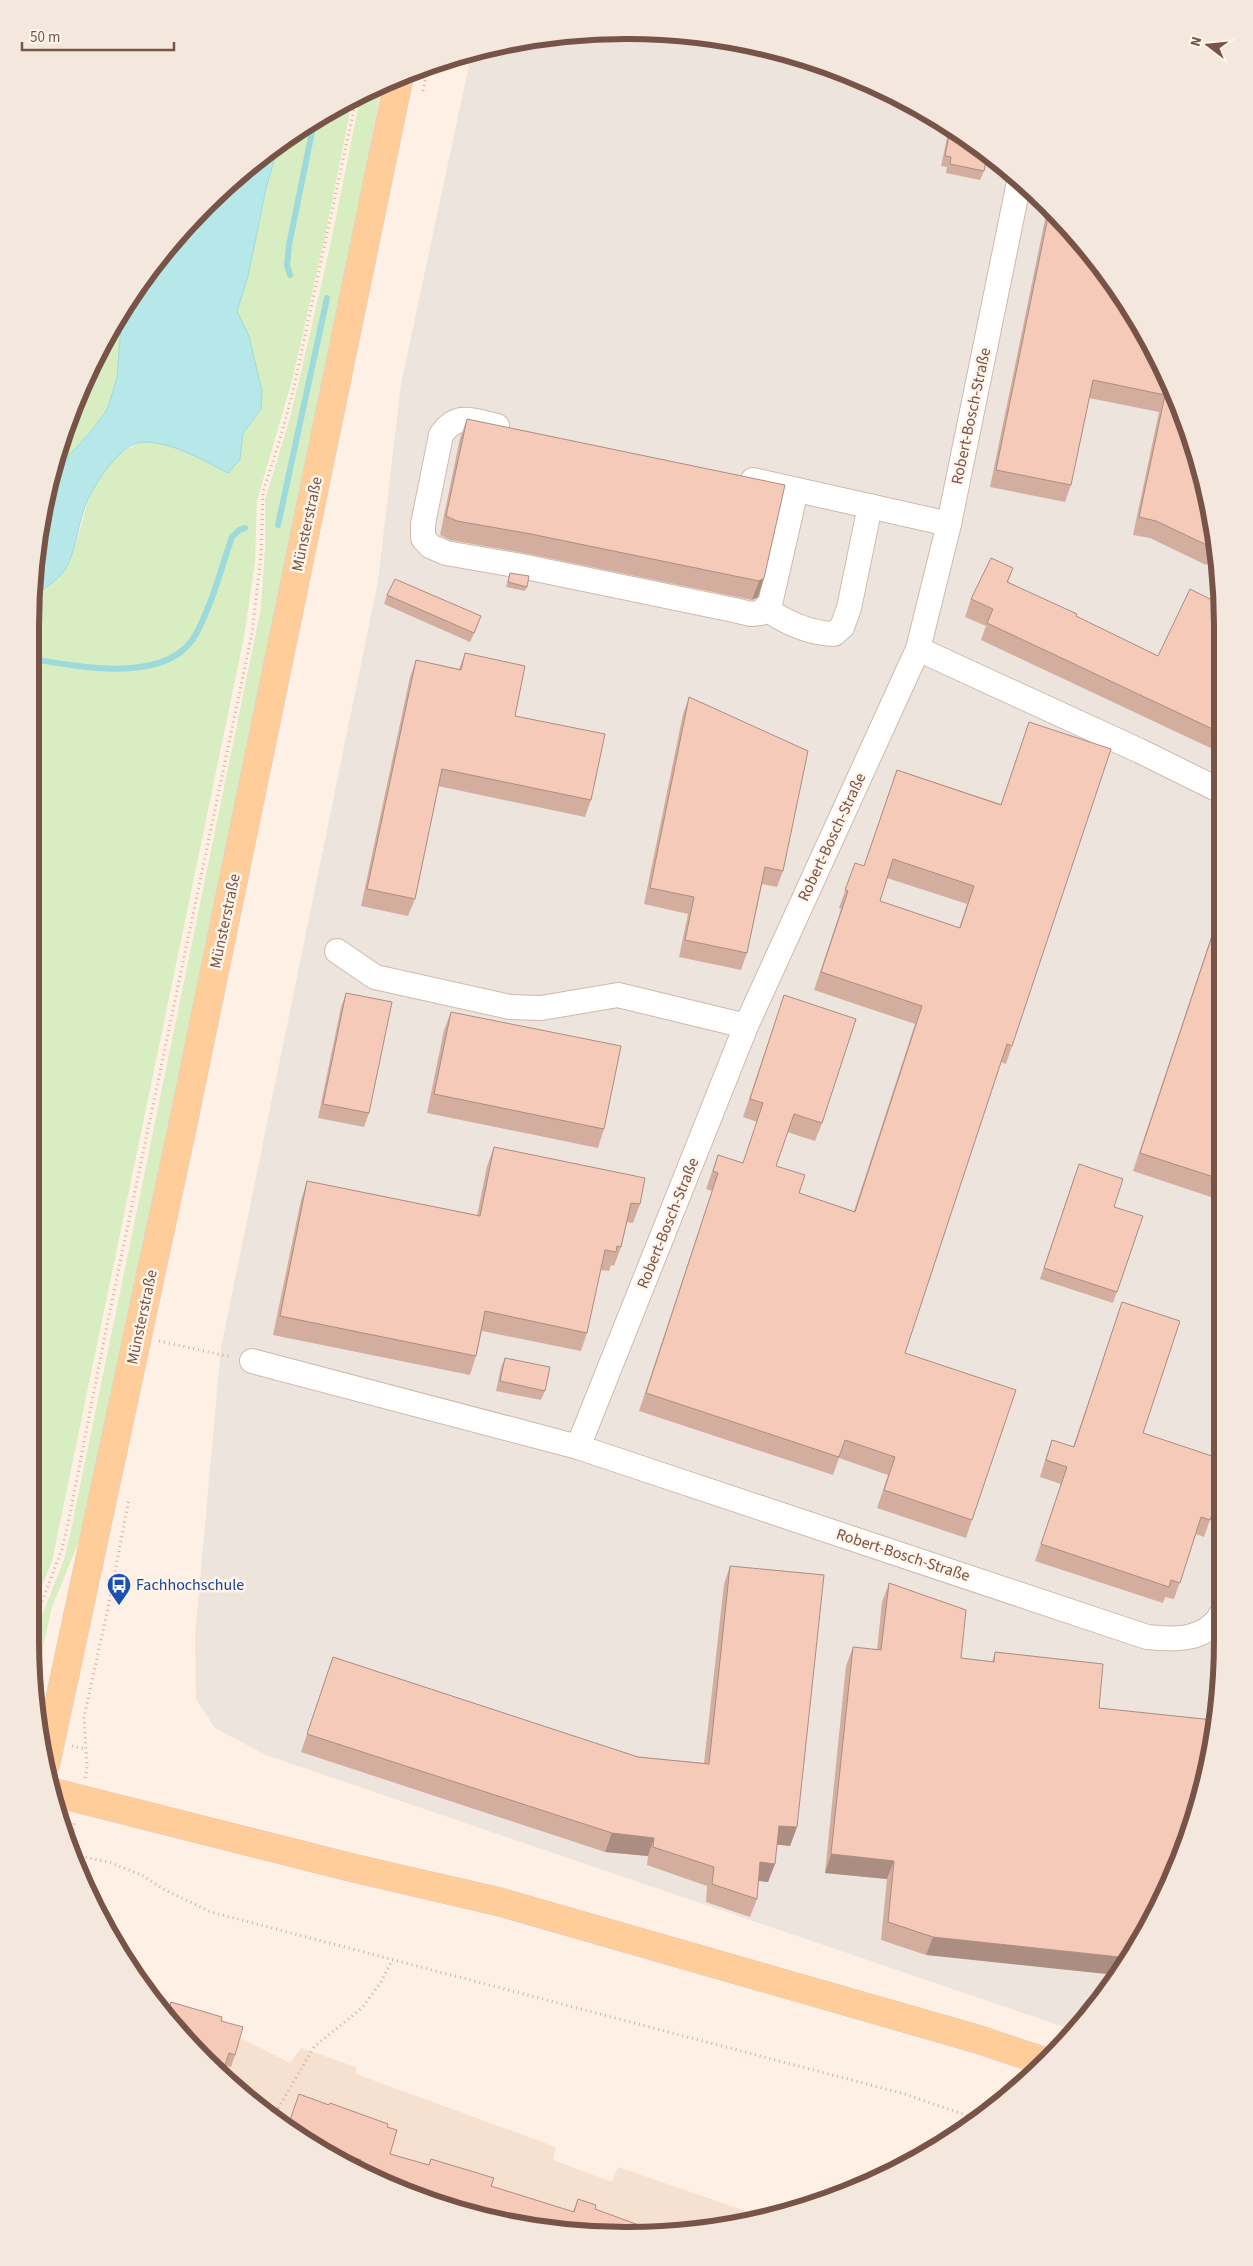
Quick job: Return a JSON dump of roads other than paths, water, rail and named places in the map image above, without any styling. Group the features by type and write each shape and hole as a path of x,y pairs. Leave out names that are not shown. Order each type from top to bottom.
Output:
{"main road":[{"name":"Münsterstraße","path":"49,1748 138,1336 398,85"},
{"path":"59,1793 80,1797 353,1868 500,1902 958,2034 1037,2059"}],"street":[{"name":"Robert-Bosch-Straße","path":"578,1447 746,1026 918,649 949,524 1018,188"},
{"path":"516,430 467,420 456,420 448,425 441,435 423,524 423,538 430,546 446,553 522,566 751,614 761,613 770,604 796,490"},
{"path":"728,474 949,524"},
{"path":"765,608 796,626 816,633 834,634 842,627 849,608 870,506"},
{"path":"918,649 1140,751 1214,788"},
{"path":"337,951 375,977 510,1007 541,1008 618,994 746,1026"},
{"name":"Robert-Bosch-Straße","path":"252,1361 578,1447 1147,1636 1174,1640 1214,1627"}],"water":[{"path":"275,155 266,189 248,276 237,311 249,336 262,391 261,409 243,433 240,459 228,473 186,452 164,445 142,442 126,449 102,475 91,494 81,517 76,541 65,569 52,583 40,591 44,550 57,483 69,455 89,434 107,410 117,378 121,327 160,269 185,239 239,185"}],"waterway":[{"path":"290,275 287,265 289,245 312,130"},
{"path":"278,525 327,298"},
{"path":"39,660 96,668 120,669 144,667 165,661 183,650 202,623 212,599 232,537 239,530 245,528"}],"place":[{"name":"Fachhochschule","path":"119,1606"}]}
